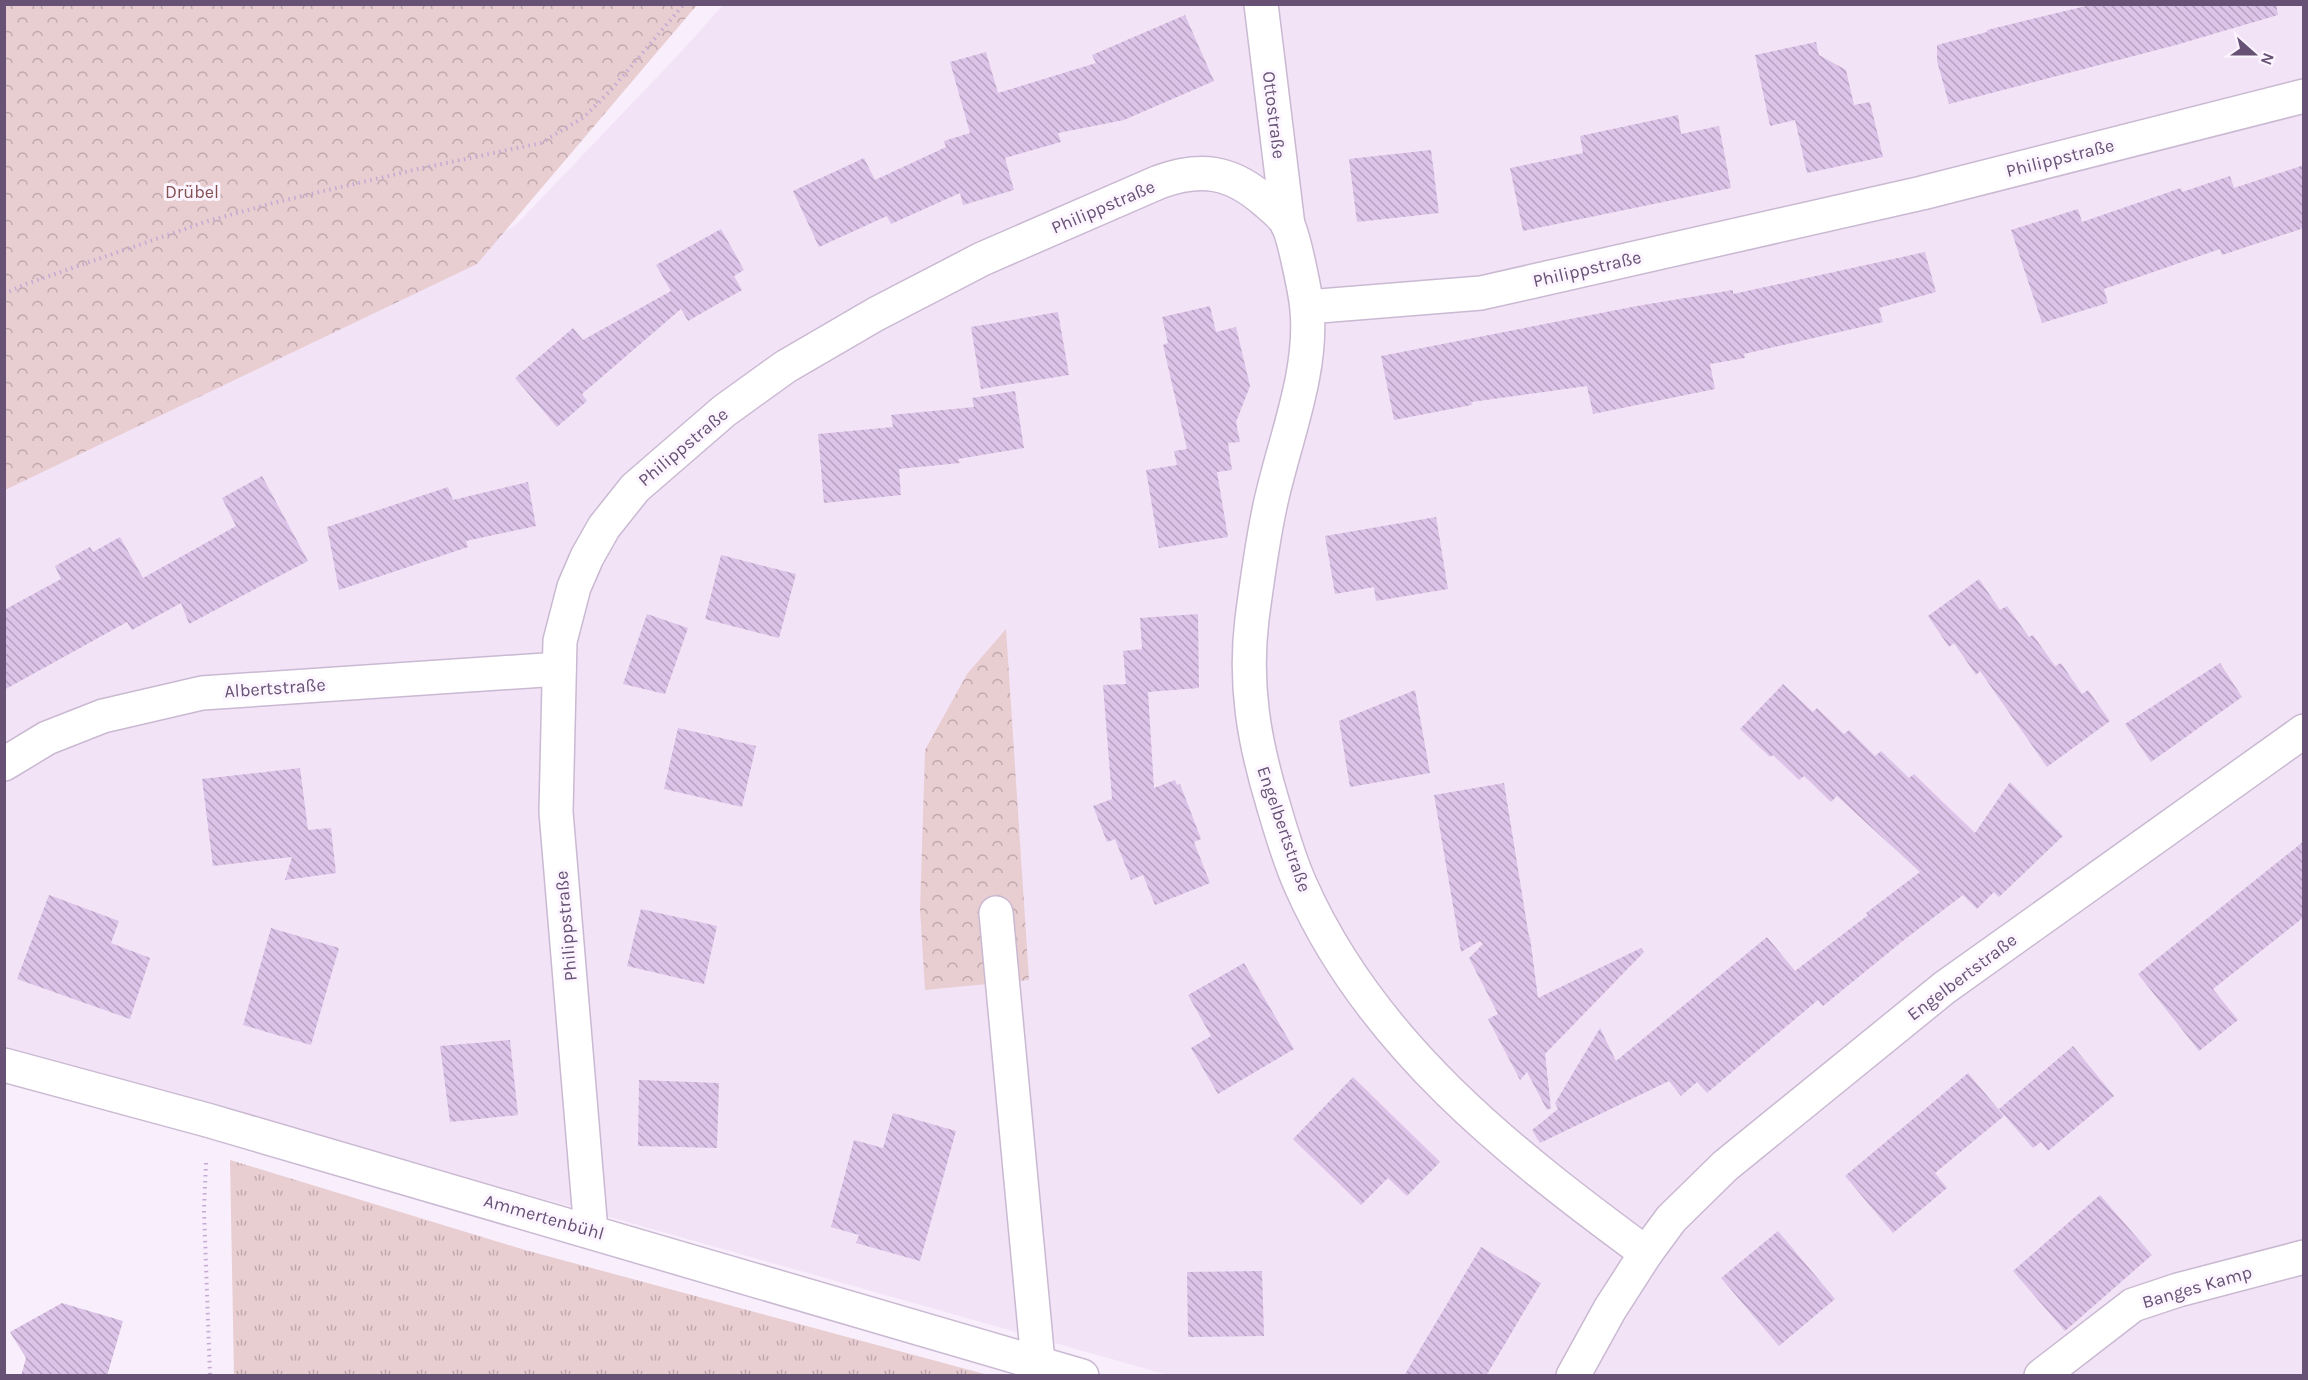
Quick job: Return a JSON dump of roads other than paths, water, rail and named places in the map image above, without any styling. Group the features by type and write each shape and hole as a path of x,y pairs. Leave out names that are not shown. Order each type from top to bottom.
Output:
{"street":[{"name":"Ottostraße","path":"1261,4 1288,226"},
{"name":"Philippstraße","path":"1307,307 1481,292 1922,193 2304,96"},
{"name":"Philippstraße","path":"591,1231 556,812 560,641 574,587 604,527 635,488 671,455 724,411 785,367 876,314 982,259 1183,174 1218,175 1240,183 1271,207 1288,226"},
{"path":"1288,226 1307,307"},
{"name":"Engelbertstraße","path":"1307,307 1306,357 1270,506 1248,659 1253,728 1262,768 1297,876 1347,971 1416,1058 1472,1114 1513,1150 1646,1253"},
{"name":"Albertstraße","path":"4,764 47,738 103,716 202,693 559,669"},
{"name":"Engelbertstraße","path":"1573,1376 1610,1309 1646,1253 1691,1197 1725,1166 1944,988 2304,731"},
{"path":"996,913 1038,1362"},
{"name":"Ammertenbühl","path":"4,1065 207,1120 1082,1376"},
{"name":"Banges Kamp","path":"2041,1376 2133,1305 2178,1290 2304,1257"}],"park label":[{"name":"Drübel","path":"192,192"}]}
